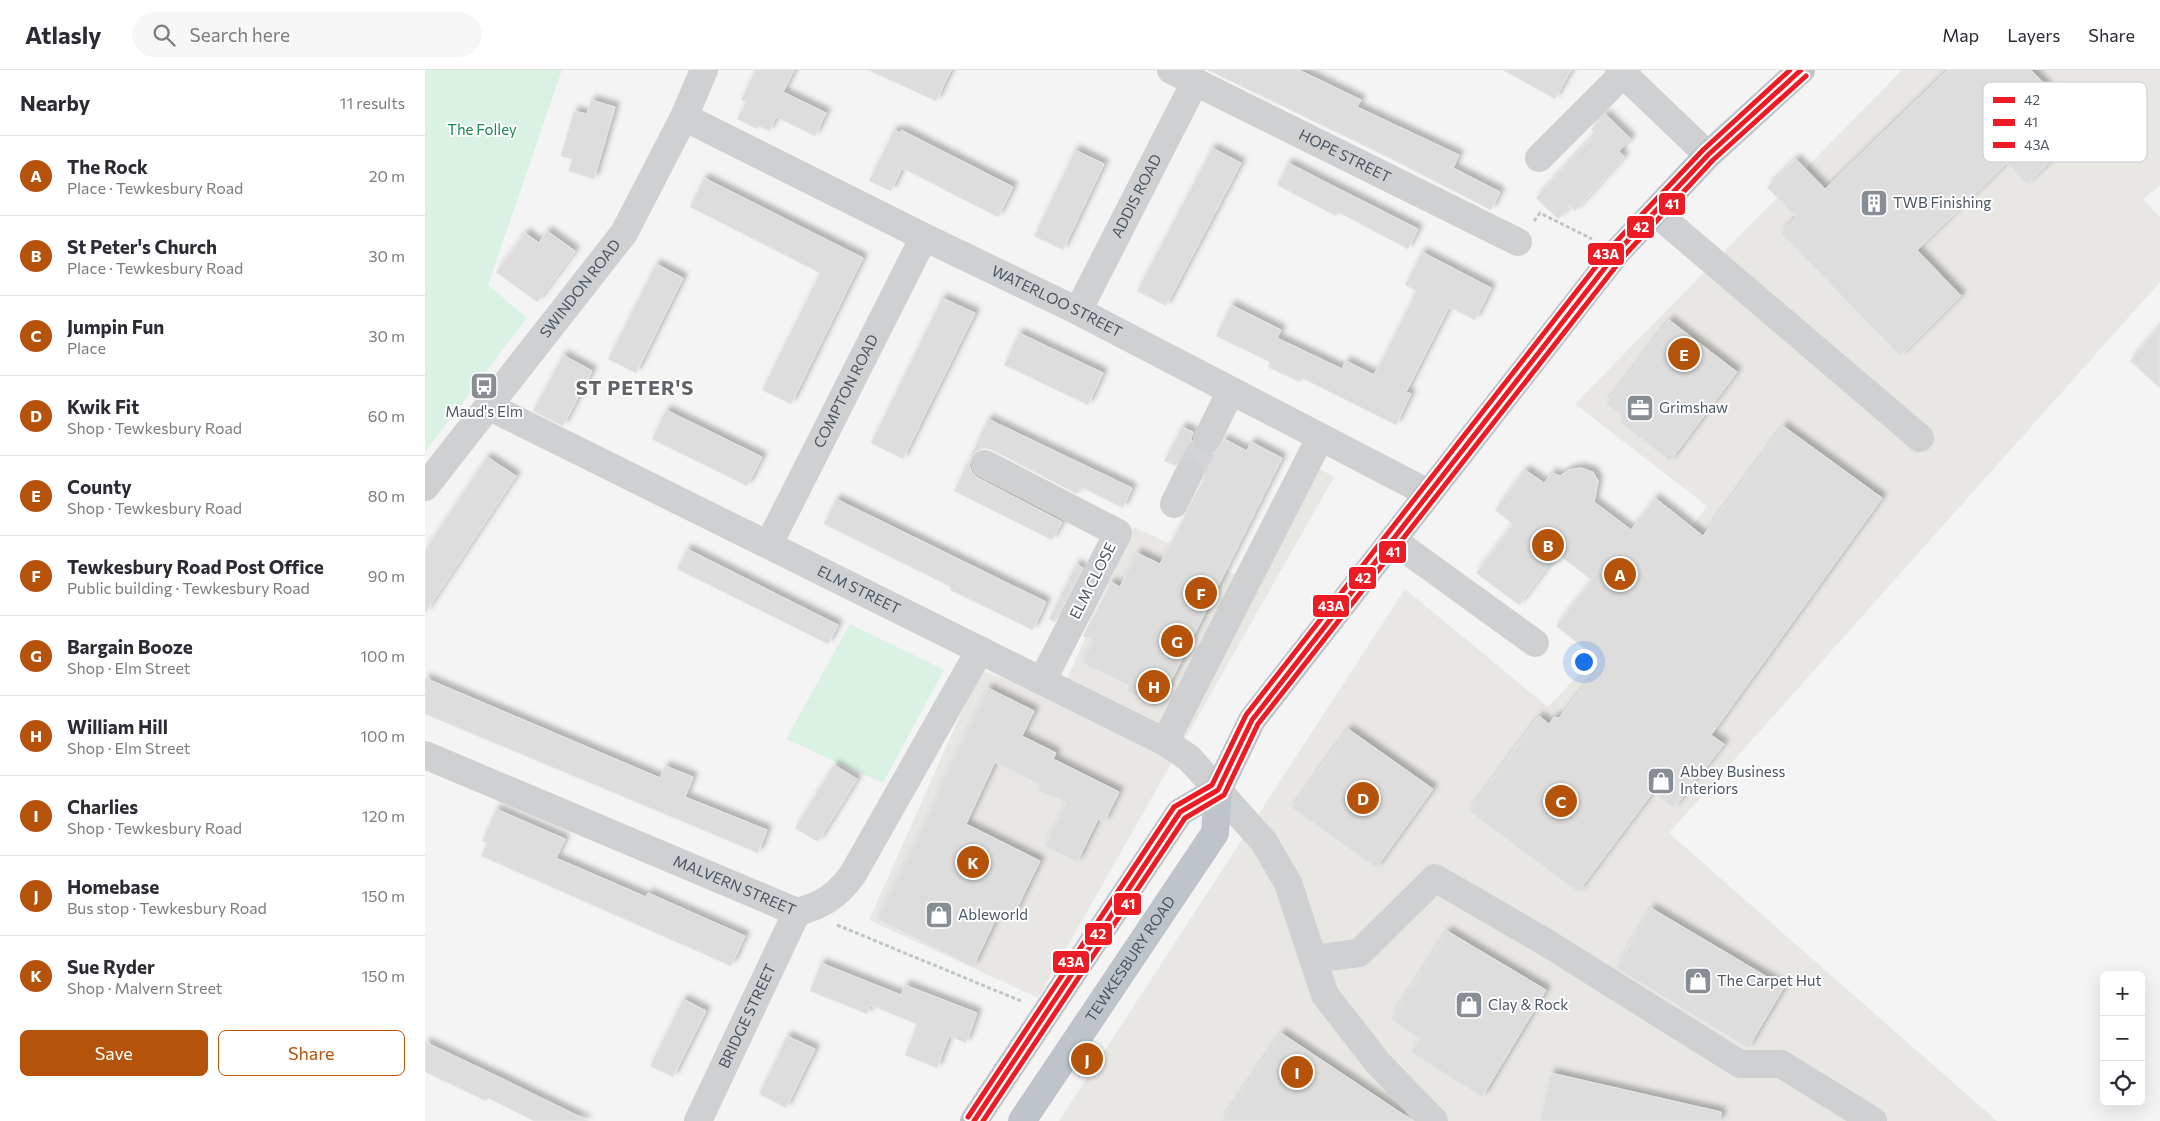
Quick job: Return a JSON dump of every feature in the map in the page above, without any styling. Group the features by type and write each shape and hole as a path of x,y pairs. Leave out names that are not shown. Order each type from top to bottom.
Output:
{"highway":[{"name":"TEWKESBURY ROAD","path":"1022,1121 1215,833 1218,790 1252,720 1394,541 1428,493 1619,251 1708,155 1801,70"},
{"path":"974,1121 1180,812 1218,790"}],"street":[{"name":"SWINDON ROAD","path":"425,487 624,233 684,117 704,70"},
{"name":"HOPE STREET","path":"1171,70 1518,242"},
{"path":"1539,158 1623,71 1708,155"},
{"name":"ADDIS ROAD","path":"1078,311 1195,82"},
{"name":"WATERLOO STREET","path":"684,117 924,237 1078,311 1428,493"},
{"path":"1655,212 1920,438"},
{"name":"COMPTON ROAD","path":"769,544 924,237"},
{"path":"1207,439 1231,391"},
{"name":"ELM STREET","path":"488,406 1165,742 1189,758 1264,842 1288,883 1325,995 1378,1063 1426,1118"},
{"path":"1165,742 1320,438"},
{"name":"ELM CLOSE","path":"985,464 1118,533 1042,681"},
{"path":"1174,504 1189,473"},
{"path":"1394,541 1535,643"},
{"name":"MALVERN STREET","path":"425,755 797,912 813,908 829,900 853,874 980,650"},
{"path":"1313,959 1359,952 1435,878 1606,980 1740,1064 1781,1064 1873,1121"},
{"name":"BRIDGE STREET","path":"698,1121 797,912"}],"path":[{"path":"1518,242 1540,213 1573,231 1619,251"},
{"path":"829,900 833,924 1047,1012"}],"shaded area":[{"path":"1902,70 2160,70 2160,186 2143,199 2160,217 2160,282 1669,833 1997,1121 1059,1121 1405,589 1548,707 1601,651 1707,506 1575,404"},
{"path":"1303,459 1334,477 1038,998 869,920 980,671 1060,695 1134,527 1242,578"}],"green space":[{"name":"The Folley","path":"425,70 562,70 488,285 527,318 425,452"},
{"path":"850,624 944,670 883,783 786,739"}],"building":[{"path":"755,70 794,70 783,92 826,113 815,136 776,117 769,131 758,126 757,129 737,119 746,102 741,100"},
{"path":"868,70 951,70 936,101"},
{"path":"1208,70 1299,70 1361,100 1357,107 1459,155 1453,168 1500,192 1491,210 1390,158"},
{"path":"1503,70 1571,70 1555,99"},
{"name":"TWB Finishing","path":"1948,70 2031,70 2042,82 1983,82 1983,162 2050,162 2027,184 2007,163 1917,250 1961,296 1900,356 1781,233 1796,217 1767,187 1796,159 1825,189"},
{"path":"591,100 615,107 594,179 569,171 572,159 561,156 574,111 587,114"},
{"path":"1605,114 1631,139 1619,151 1624,157 1575,211 1570,206 1558,219 1536,198 1595,134 1591,129"},
{"path":"894,130 900,133 901,130 1013,187 998,217 902,168 891,191 869,181"},
{"path":"1212,148 1241,163 1166,306 1137,291"},
{"path":"1075,150 1104,164 1063,250 1034,236"},
{"path":"1288,163 1418,229 1408,249 1338,212 1336,216 1277,185"},
{"path":"704,178 863,258 791,404 762,390 820,273 690,207"},
{"path":"547,231 575,251 537,302 496,272 525,233 539,243"},
{"path":"1422,252 1491,288 1475,320 1449,307 1406,392 1411,394 1396,425 1302,378 1300,382 1268,367 1270,362 1216,336 1231,305 1281,330 1277,338 1342,369 1346,361 1374,375 1416,291 1405,285"},
{"path":"656,264 683,278 636,373 608,359"},
{"path":"942,298 975,313 903,459 871,443"},
{"path":"1669,320 1737,372 1670,461 1619,422 1623,416 1606,404"},
{"path":"2160,326 2160,388 2130,361"},
{"path":"1019,333 1103,373 1088,405 1004,365"},
{"path":"563,355 592,371 563,426 533,411"},
{"path":"666,410 762,457 747,486 652,439"},
{"path":"988,419 1132,488 1123,508 1081,487 1077,494 985,448 977,451 971,457 969,465 972,473 978,478 1062,522 1052,540 954,491"},
{"path":"1783,426 1882,498 1711,735 1724,744 1674,808 1653,792 1578,892 1469,811 1539,716 1549,724 1554,717 1559,718 1603,663 1556,626 1592,580 1557,554 1519,605 1476,573 1513,524 1495,510 1525,470 1544,483 1552,473 1560,476 1569,470 1581,468 1593,472 1598,481 1594,502 1631,530 1655,498 1703,536"},
{"path":"1182,427 1193,432 1191,439 1194,447 1200,453 1207,455 1215,452 1224,439 1247,451 1251,442 1282,458 1158,707 1127,691 1130,686 1082,663 1093,641 1083,636 1111,582 1120,587 1137,553 1160,564 1203,480 1205,472 1202,465 1195,459 1187,458 1181,460 1175,466 1164,461"},
{"path":"487,457 516,476 425,613 425,550"},
{"path":"836,499 1046,602 1033,630 950,590 951,587 824,524"},
{"path":"687,549 838,625 828,644 677,569"},
{"path":"1076,564 1083,568 1055,622 1049,619"},
{"path":"425,678 660,778 665,766 693,777 685,797 767,830 758,853 425,714"},
{"path":"988,688 1034,711 1022,736 1056,753 1053,759 1119,792 1104,822 1098,819 1077,862 1045,846 1066,803 1038,790 1040,785 995,762 966,824 1040,861 1013,916 1000,910 973,967 877,919 937,798 935,797"},
{"path":"1348,729 1433,789 1376,868 1292,808"},
{"path":"834,765 857,779 818,842 795,828"},
{"path":"496,809 565,839 556,858 646,897 648,893 745,936 731,966 481,856 487,843 482,841"},
{"name":"The Carpet Hut","path":"1651,908 1784,987 1748,1048 1616,968"},
{"name":"Clay & Rock","path":"1447,931 1546,990 1482,1097 1412,1053 1419,1039 1391,1019"},
{"path":"821,963 901,995 905,985 977,1013 966,1043 949,1036 937,1068 905,1055 917,1024 870,1005 867,1014 810,991"},
{"path":"683,999 706,1011 673,1077 650,1066"},
{"path":"1281,1033 1410,1119 1412,1121 1222,1121"},
{"path":"787,1036 815,1049 786,1108 759,1094"},
{"path":"425,1042 588,1121 534,1121 488,1098 486,1101 425,1072"},
{"path":"1551,1073 1721,1112 1720,1121 1540,1121"}],"tunnel":[{"path":"1189,473 1207,439"}],"transit line":[{"name":"43A","path":"968,1117 1174,807 1212,785 1246,715 1612,246 1703,150 1790,70"},
{"name":"42","path":"974,1121 1180,812 1218,790 1252,720 1618,251 1708,155 1801,70"},
{"name":"41","path":"983,1121 1185,818 1224,795 1258,724 1624,256 1713,160 1806,76"}],"place":[{"name":"TWB Finishing","path":"1874,203"},
{"name":"County","path":"1684,354"},
{"name":"Maud's Elm","path":"484,386"},
{"name":"Grimshaw","path":"1640,408"},
{"name":"St Peter's Church","path":"1548,545"},
{"name":"The Rock","path":"1620,574"},
{"name":"Tewkesbury Road Post Office","path":"1201,593"},
{"name":"Bargain Booze","path":"1177,641"},
{"name":"William Hill","path":"1154,686"},
{"name":"Abbey Business Interiors","path":"1661,781"},
{"name":"Kwik Fit","path":"1363,798"},
{"name":"Jumpin Fun","path":"1561,801"},
{"name":"Sue Ryder","path":"973,862"},
{"name":"Ableworld","path":"939,915"},
{"name":"The Carpet Hut","path":"1698,981"},
{"name":"Clay & Rock","path":"1469,1005"},
{"name":"Homebase","path":"1087,1059"},
{"name":"Charlies","path":"1297,1072"}],"district":[{"name":"ST PETER'S","path":"635,388"}]}
